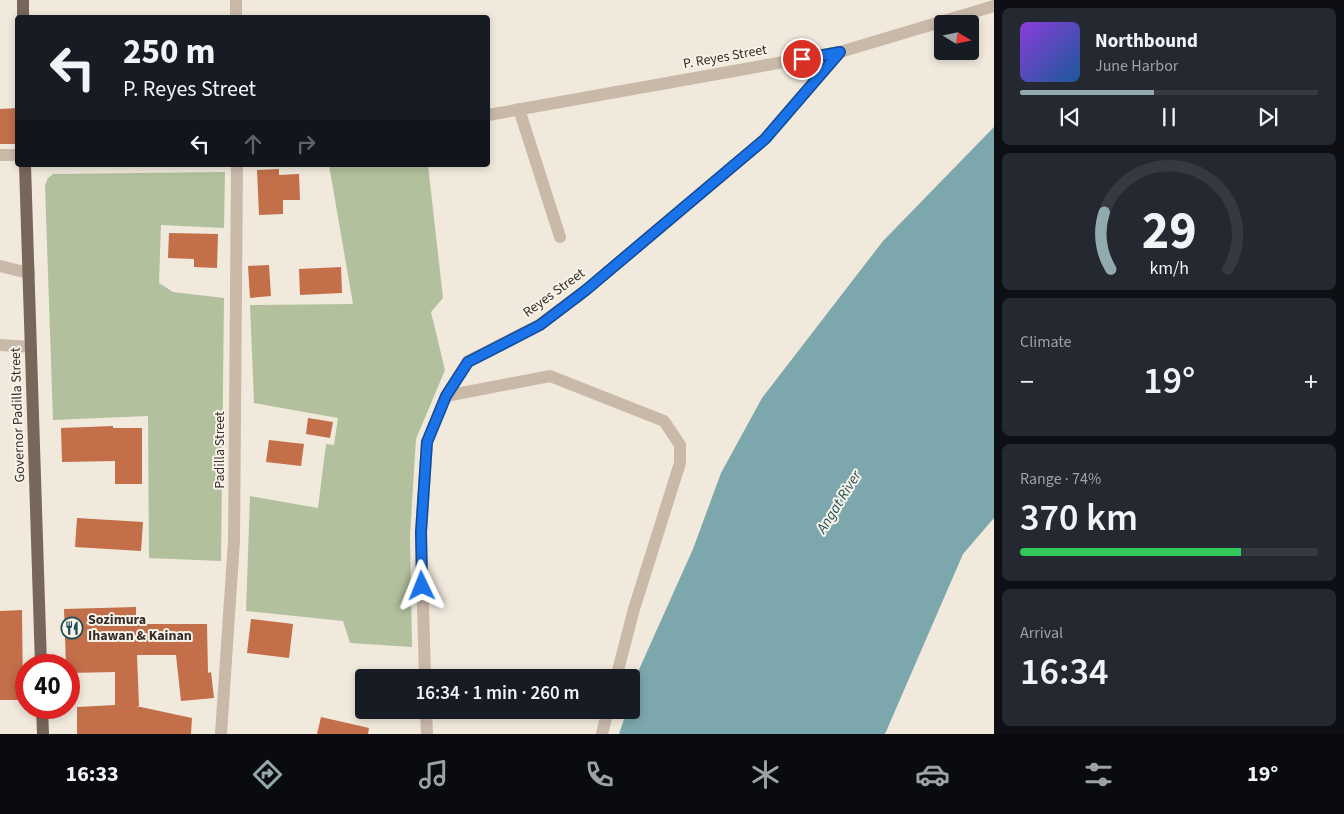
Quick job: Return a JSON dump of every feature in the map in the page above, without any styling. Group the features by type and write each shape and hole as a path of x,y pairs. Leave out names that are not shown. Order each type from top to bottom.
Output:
{"main road":[{"path":"23,0 23,15"},
{"name":"Governor Padilla Street","path":"25,167 41,654"},
{"path":"42,719 43,734"}],"street":[{"path":"236,0 236,15"},
{"name":"P. Reyes Street","path":"490,115 840,52 994,6"},
{"name":"Reyes Street","path":"425,669 421,532 427,442 446,396 468,362 540,325 586,290 765,139 840,52"},
{"path":"519,109 560,237"},
{"path":"0,155 15,155"},
{"name":"Padilla Street","path":"221,734 234,541 237,167"},
{"path":"0,266 29,273"},
{"path":"0,345 31,346"},
{"path":"446,396 550,376 664,421 680,444 680,463 634,609 618,669"},
{"path":"426,719 427,734"},
{"path":"602,734 606,719"}],"green space":[{"path":"329,167 428,167 443,298 431,312 445,370 416,439 410,536 412,647 350,643 343,621 246,611 250,496 318,508 326,444 334,445 338,418 254,403 250,305 353,304"},
{"path":"225,172 224,228 161,225 159,283 173,292 224,298 221,561 149,558 148,416 53,420 45,185 48,178 53,174"}],"water":[{"name":"Angat River","path":"994,127 994,518 963,554 885,734 619,734 624,719 640,719 639,669 693,549 721,473 762,398 883,241"}],"building":[{"path":"15,108 15,144 0,144 0,109"},
{"path":"279,169 279,175 299,174 300,200 283,200 283,214 259,215 257,170"},
{"path":"169,233 218,234 217,268 194,267 194,259 168,258"},
{"path":"269,265 271,296 250,298 248,266"},
{"path":"341,267 342,293 300,295 299,269"},
{"path":"308,418 333,422 330,438 306,434"},
{"path":"113,426 113,428 142,428 142,484 115,484 115,461 62,462 61,428"},
{"path":"269,440 304,444 301,466 266,462"},
{"path":"77,518 143,522 141,551 75,547"},
{"path":"136,607 136,624 207,624 208,673 211,672 214,698 181,701 176,655 137,655 139,706 136,706 192,718 191,734 77,734 77,719 80,719 80,707 115,705 115,672 80,673 80,654 66,654 64,609"},
{"path":"22,610 22,654 15,654 15,700 0,700 0,611"},
{"path":"251,619 293,624 289,658 247,653"},
{"path":"321,717 369,728 368,734 317,734"}],"place":[{"name":"Sozimura Ihawan & Kainan","path":"72,628"}],"route":[{"path":"422,586 421,532 427,442 446,396 468,362 540,325 586,290 669,218 765,139 840,52 802,59"}]}
